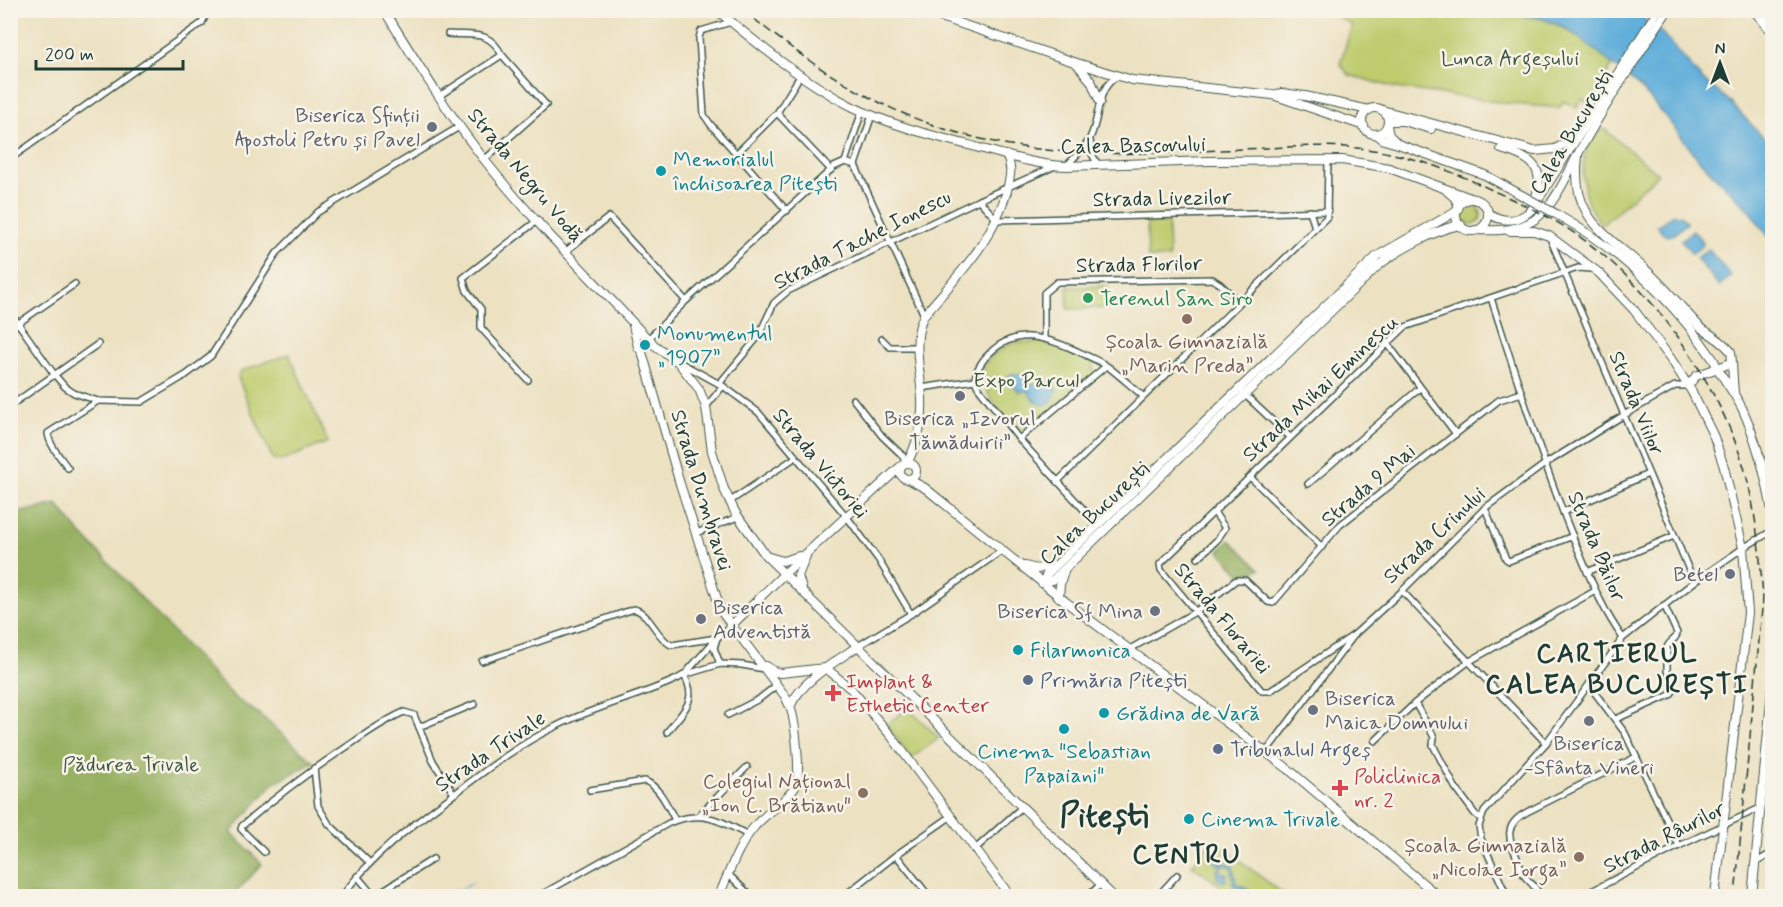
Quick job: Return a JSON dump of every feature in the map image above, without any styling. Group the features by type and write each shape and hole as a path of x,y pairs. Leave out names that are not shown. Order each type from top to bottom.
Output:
{"highway":[{"path":"1754,10 1773,31"},
{"path":"1766,10 1773,18"}],"main road":[{"name":"Strada Negru Vodă","path":"384,10 459,127 484,160 649,340 678,362 699,389 706,407 712,451 729,502 766,556 1113,897"},
{"name":"Calea Bascovului","path":"717,10 800,76 862,111 901,125 1006,155 1055,166 1209,161 1328,160 1354,162 1389,168 1476,200"},
{"path":"920,10 1118,76 1158,83 1273,95 1364,126 1369,132 1387,141 1485,175 1556,214 1626,261 1652,285 1680,316 1715,362 1743,411 1760,458 1773,511"},
{"name":"Calea București","path":"1476,230 1498,231 1523,225 1544,212 1553,201 1594,119 1658,10"},
{"name":"Calea București","path":"1488,213 1498,219 1509,220 1520,218 1532,209 1577,138 1594,119 1668,10"},
{"path":"1077,63 1091,81 1100,102"},
{"path":"1273,95 1282,93 1305,96 1369,110"},
{"path":"1364,126 1364,115 1375,108 1523,150 1546,151 1577,138"},
{"path":"1382,110 1386,115 1389,135 1398,144"},
{"path":"1376,134 1383,131 1388,124 1403,121 1527,159 1534,165 1539,177 1539,186 1532,209"},
{"path":"1579,151 1576,170 1577,190 1580,201 1592,221 1646,270 1704,330 1729,350 1732,355 1734,392"},
{"path":"731,626 807,552 892,477 908,470 922,416 918,331 924,315 987,240 997,220 1008,187 1011,168 1006,155"},
{"name":"Calea Bascovului","path":"1441,188 1451,194 1459,207"},
{"path":"1466,200 1476,200 1485,205 1488,213 1485,224 1476,230 1468,230 1461,225 1457,217 1459,207 1466,200"},
{"name":"Calea București","path":"1042,583 1047,574 1062,564 1242,392 1377,256 1448,216 1459,207"},
{"name":"Calea București","path":"1062,564 1097,524 1383,262 1438,232 1461,225"},
{"path":"1498,231 1534,231 1549,236 1599,273 1634,310 1671,359 1709,424 1719,452 1733,499 1743,548 1748,597 1747,624 1715,897"},
{"path":"1680,316 1704,330"},
{"name":"Strada Negru Vodă","path":"633,323 638,342"},
{"path":"640,339 649,340 650,351 642,352 638,347 638,342 640,339"},
{"name":"Strada Dumbravei","path":"642,352 680,484 721,611 750,650"},
{"path":"1671,359 1688,374 1696,376"},
{"path":"1688,386 1696,376 1731,363"},
{"path":"908,470 925,488 1059,597 1266,752 1438,897"},
{"path":"766,556 787,561 807,552"},
{"path":"803,592 798,576 807,552"},
{"path":"1019,563 1037,569 1062,564 1059,597"},
{"path":"790,707 796,695 826,668 858,646"},
{"path":"750,650 775,672 826,668 852,690 892,737 1010,897"},
{"path":"719,897 748,835 760,820 792,792 797,784 796,749 790,707 750,650"},
{"path":"1752,897 1773,691"}],"street":[{"path":"10,15 14,10"},
{"path":"10,159 202,23 208,10"},
{"path":"731,22 701,31 699,38 705,115 711,125 787,211"},
{"path":"448,34 489,37 546,105 484,160"},
{"path":"439,96 502,55"},
{"path":"736,154 777,113 800,76"},
{"path":"1066,166 1089,140 1106,86 1118,76"},
{"path":"845,162 862,111"},
{"path":"777,113 831,170"},
{"path":"872,115 855,165 924,315"},
{"path":"10,312 65,387 74,393 98,401 141,402 203,364 213,353 277,253 318,212 459,127"},
{"path":"1089,140 1092,154 1098,165"},
{"path":"1057,482 1327,217 1328,160"},
{"path":"649,340 686,301 838,164 845,162 855,165"},
{"name":"Strada Tache Ionescu","path":"706,407 758,336 770,309 779,297 829,270 1055,166"},
{"path":"979,200 997,220"},
{"path":"1310,211 1315,228"},
{"name":"Strada Livezilor","path":"997,220 1328,211"},
{"path":"566,251 609,217 686,301"},
{"path":"528,380 481,328 481,309 467,291 463,278 537,220"},
{"name":"Strada Viilor","path":"1549,236 1694,582"},
{"name":"Strada Mihai Eminescu","path":"1160,564 1407,325 1582,267 1599,273"},
{"name":"Strada Florilor","path":"1044,338 1044,293 1057,282 1212,279 1239,302"},
{"path":"10,329 75,284"},
{"name":"Strada Băilor","path":"1491,298 1521,393 1563,512 1603,608 1623,639"},
{"path":"1097,524 1019,439 978,387 975,380 980,364 1005,341 1016,338 1044,338 1056,341 1106,366 1143,396"},
{"path":"882,339 890,347 917,347"},
{"path":"10,406 98,344"},
{"path":"1387,344 1456,434"},
{"name":"Strada Victoriei","path":"678,362 721,385 758,412 847,518 878,559 911,614"},
{"path":"1019,439 1106,366"},
{"path":"921,388 975,380"},
{"name":"Strada Crinului","path":"1266,752 1355,634 1402,591 1485,508 1545,464 1624,415 1675,386 1688,386"},
{"path":"1308,484 1420,388"},
{"path":"1242,392 1290,437"},
{"name":"Strada 9 Mai","path":"1130,649 1195,612 1236,580 1245,580 1268,602 1273,603 1340,525 1499,400 1521,393"},
{"path":"853,399 882,436 903,456 908,470"},
{"path":"68,468 54,448 48,433 98,401"},
{"path":"729,502 796,457"},
{"path":"1563,512 1648,474"},
{"path":"1250,477 1322,547"},
{"path":"1485,508 1506,559 1509,561 1573,536"},
{"path":"1198,558 1217,540 1225,528 1214,512"},
{"path":"696,534 738,517"},
{"path":"1507,897 1481,839 1480,818 1546,743 1623,639 1694,582 1743,548 1773,531"},
{"path":"1587,572 1674,536"},
{"path":"858,646 911,614 1003,550"},
{"name":"Strada Florariei","path":"1160,564 1161,570 1262,691 1266,692 1355,634"},
{"path":"1402,591 1546,743"},
{"path":"1375,741 1415,703 1468,662 1595,591"},
{"path":"1616,719 1670,695 1674,690 1667,671 1667,648 1668,644 1676,638 1677,633 1664,605"},
{"path":"482,661 634,609 642,613 660,638 671,645 717,638 714,648 720,664"},
{"name":"Strada Trivale","path":"684,675 731,626"},
{"name":"Strada Trivale","path":"342,897 369,862 503,758 552,728 603,705 720,664 764,669"},
{"path":"667,732 681,715 692,692 684,675"},
{"path":"1589,685 1625,733 1679,846"},
{"path":"728,715 759,699 777,686"},
{"path":"1415,703 1434,737 1433,745 1455,787 1480,818"},
{"path":"419,727 475,704"},
{"path":"264,852 241,828 272,799 314,768 404,712 414,715 433,761 454,794"},
{"path":"1540,897 1535,885 1524,875 1510,843 1509,831 1514,821 1527,812 1636,757"},
{"path":"699,816 747,767"},
{"path":"314,768 318,806 329,824 369,862"},
{"path":"590,790 645,781 656,789 675,820"},
{"path":"974,850 1021,808"},
{"name":"Strada Râurilor","path":"1582,897 1679,846 1761,808"},
{"path":"539,897 675,820 685,817 699,816 720,820 748,835"},
{"path":"844,897 896,855 950,817"},
{"path":"1755,863 1773,853"},
{"path":"896,855 929,897"},
{"path":"357,876 374,897 433,859"},
{"path":"729,875 751,897"},
{"path":"1158,897 1177,875"},
{"path":"1088,897 1100,885"},
{"path":"1163,891 1170,897"}],"green space":[{"name":"Lunca Argeșului","path":"1468,10 1491,16 1519,14 1547,21 1570,32 1613,64 1590,104 1582,99 1577,108 1564,101 1559,108 1396,88 1349,75 1340,64 1352,25 1328,11"},
{"path":"1604,129 1658,174 1602,225 1587,200 1583,165 1589,143 1595,134"},
{"path":"1472,206 1478,209 1481,215 1478,221 1472,224 1466,221 1463,215 1466,209"},
{"path":"1168,222 1169,258 1148,258 1147,223"},
{"name":"Terenul San Siro","path":"1108,286 1107,308 1068,309 1067,287"},
{"name":"Expo Parcul","path":"1015,342 1044,342 1095,361 1092,367 1095,373 1021,436 991,398 985,386 983,374 986,362 996,352"},
{"path":"289,354 328,442 284,460 276,461 272,458 238,378 241,371"},
{"name":"Pădurea Trivale","path":"57,504 76,528 236,699 258,713 314,762 273,784 231,832 262,864 233,896 11,896 11,511 21,512"},
{"path":"1230,540 1260,569 1241,575 1219,551"},
{"path":"908,708 939,738 912,758 886,725"},
{"path":"1212,839 1286,896 1235,896 1192,865"}],"water":[{"path":"1468,11 1634,11 1661,32 1703,80 1726,98 1772,146 1772,241 1748,209 1699,160 1642,89 1579,37 1562,26 1544,19 1506,13 1492,16"},
{"path":"1674,214 1681,216 1687,223 1673,235 1666,236 1657,226"},
{"path":"1693,230 1704,244 1692,254 1681,240"},
{"path":"1708,249 1731,276 1719,286 1696,258"},
{"path":"1011,374 1021,375 1033,384 1052,383 1057,391 1050,403 1043,405 1035,401 1029,394 1029,390 1019,392 1015,387 1008,385 1006,379"},
{"path":"1214,858 1233,865 1236,883 1251,891 1255,896 1233,886 1232,869 1229,866 1222,865 1220,869 1221,873 1227,875 1225,882 1218,879 1216,872 1222,864 1216,864"}],"waterway":[{"path":"447,896 473,883"}],"railway":[{"path":"743,10 806,58 868,96 900,112 970,136 1042,150 1074,152 1138,153 1316,146 1385,152 1442,168 1532,209 1578,235 1614,264 1661,315 1702,373 1733,436 1752,499 1763,598 1735,896"}],"place":[{"name":"Biserica Sfinții Apostoli Petru și Pavel","path":"432,127"},
{"name":"Memorialul închisoarea Pitești","path":"661,171"},
{"name":"Terenul San Siro","path":"1088,298"},
{"name":"Școala Gimnazială „Marin Preda”","path":"1187,319"},
{"name":"Monumentul „1907”","path":"645,345"},
{"name":"Biserica „Izvorul Tămăduirii”","path":"960,396"},
{"name":"Betel","path":"1730,574"},
{"name":"Biserica Sf Mina","path":"1155,611"},
{"name":"Biserica Adventistă","path":"701,619"},
{"name":"Filarmonica","path":"1018,650"},
{"name":"Primăria Pitești","path":"1028,680"},
{"name":"Implant & Esthetic Center","path":"833,693"},
{"name":"Biserica Maica Domnului","path":"1313,710"},
{"name":"Grădina de Vară","path":"1104,713"},
{"name":"Biserica -Sfânta Vineri","path":"1589,721"},
{"name":"Cinema \"Sebastian Papaiani\"","path":"1064,729"},
{"name":"Tribunalul Argeș","path":"1218,749"},
{"name":"Policlinica nr. 2","path":"1340,788"},
{"name":"Colegiul Național „Ion C. Brătianu\"","path":"863,793"},
{"name":"Cinema Trivale","path":"1189,819"},
{"name":"Școala Gimnazială „Nicolae Iorga”","path":"1579,857"}],"district":[{"name":"CARTIERUL CALEA BUCUREȘTI","path":"1617,668"},
{"name":"Pitești","path":"1104,814"},
{"name":"CENTRU","path":"1187,854"}]}
